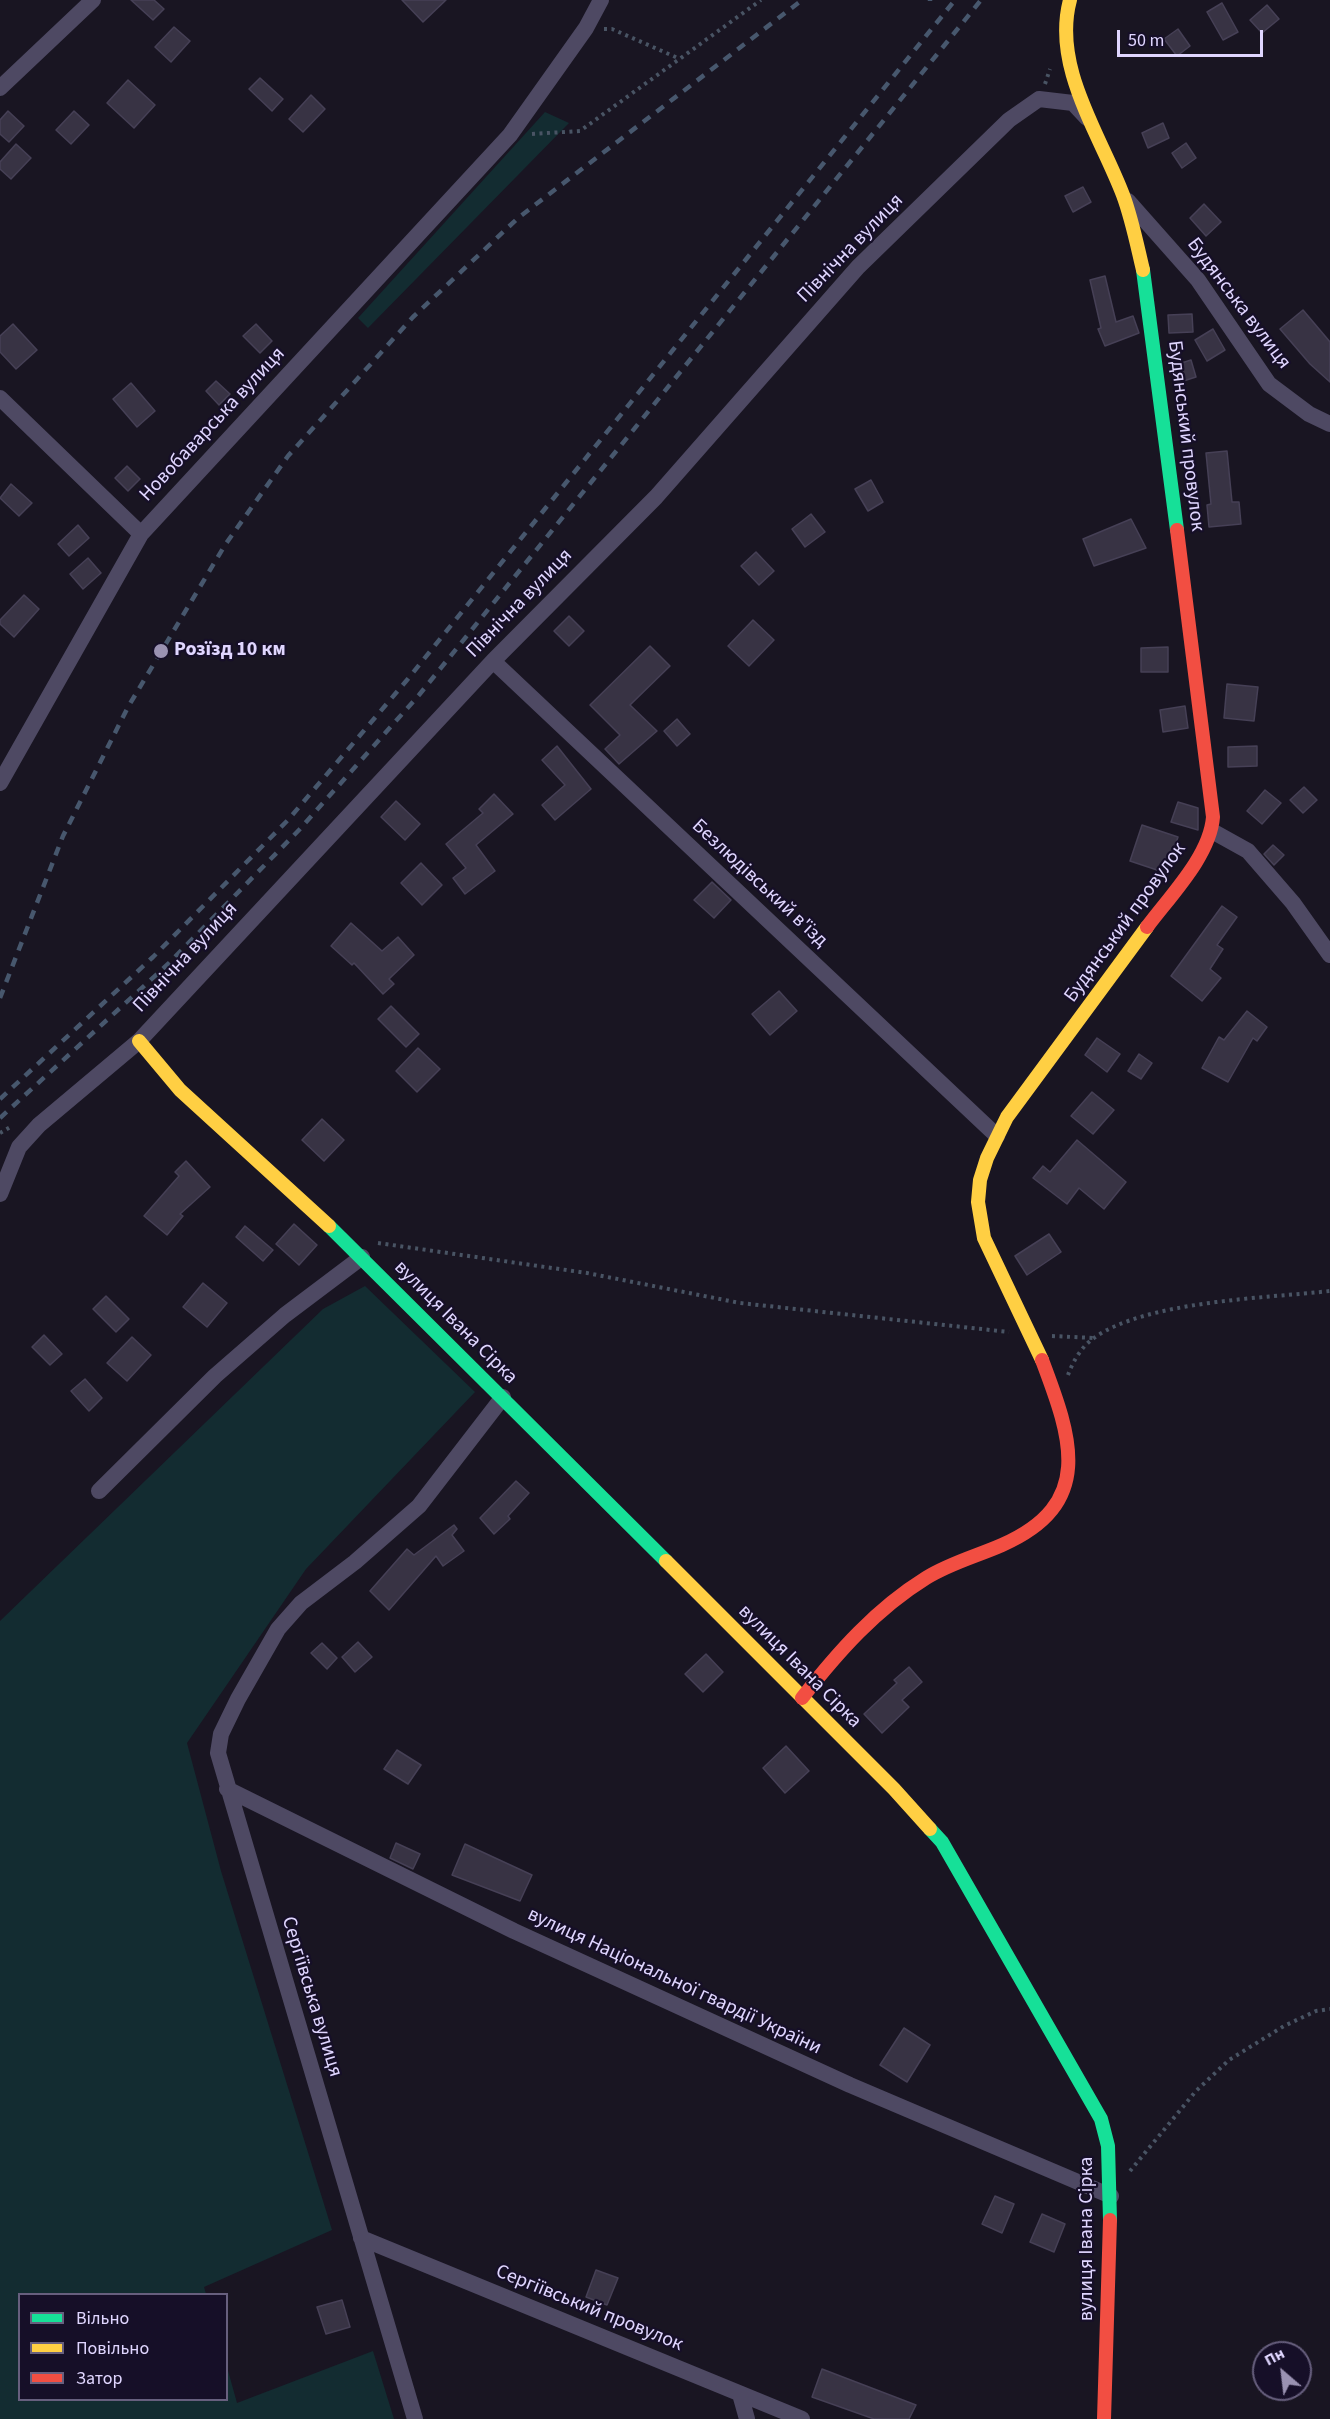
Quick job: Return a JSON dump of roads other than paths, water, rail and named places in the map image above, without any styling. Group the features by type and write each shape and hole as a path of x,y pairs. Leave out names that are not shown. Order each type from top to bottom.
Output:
{"street":[{"path":"0,88 93,0"},
{"name":"Новобаварська вулиця","path":"0,783 141,534 510,135 585,28 601,0"},
{"name":"Будянський провулок","path":"802,1698 847,1642 892,1602 930,1575 1017,1538 1039,1523 1060,1501 1066,1486 1069,1462 1064,1429 1032,1335 992,1259 981,1229 977,1200 982,1173 1007,1117 1206,847 1212,831 1213,817 1146,282 1123,196 1068,59 1063,32 1068,5"},
{"name":"Північна вулиця","path":"0,1194 19,1147 39,1125 139,1041 493,662 656,497 858,267 1009,120 1039,99 1058,99 1073,103 1094,125"},
{"name":"Будянська вулиця","path":"1123,196 1198,280 1269,384 1309,414 1330,424"},
{"path":"0,398 141,534"},
{"name":"Безлюдівський в'їзд","path":"493,662 997,1137"},
{"path":"1212,831 1248,851 1293,903 1330,956"},
{"name":"вулиця Івана Сірка","path":"139,1041 180,1090 363,1257 894,1789 942,1842 1101,2118 1108,2146 1111,2196 1104,2419"},
{"path":"99,1491 215,1376 285,1315 363,1257"},
{"name":"Сергіївська вулиця","path":"415,2419 218,1753 221,1734 278,1629 301,1603 355,1562 419,1506 503,1397"},
{"name":"вулиця Національної гвардії України","path":"227,1789 525,1936 850,2085 1111,2196"},
{"name":"Сергіївський провулок","path":"361,2238 802,2419"},
{"path":"740,2394 747,2419"}],"railway":[{"path":"0,998 63,836 128,707 225,545 288,456 413,317 518,218 802,0"},
{"path":"0,1099 153,957 288,820 407,680 955,0"},
{"path":"0,1118 168,964 299,830 419,695 981,0"}],"place":[{"name":"Розїзд 10 км","path":"161,651"}]}
